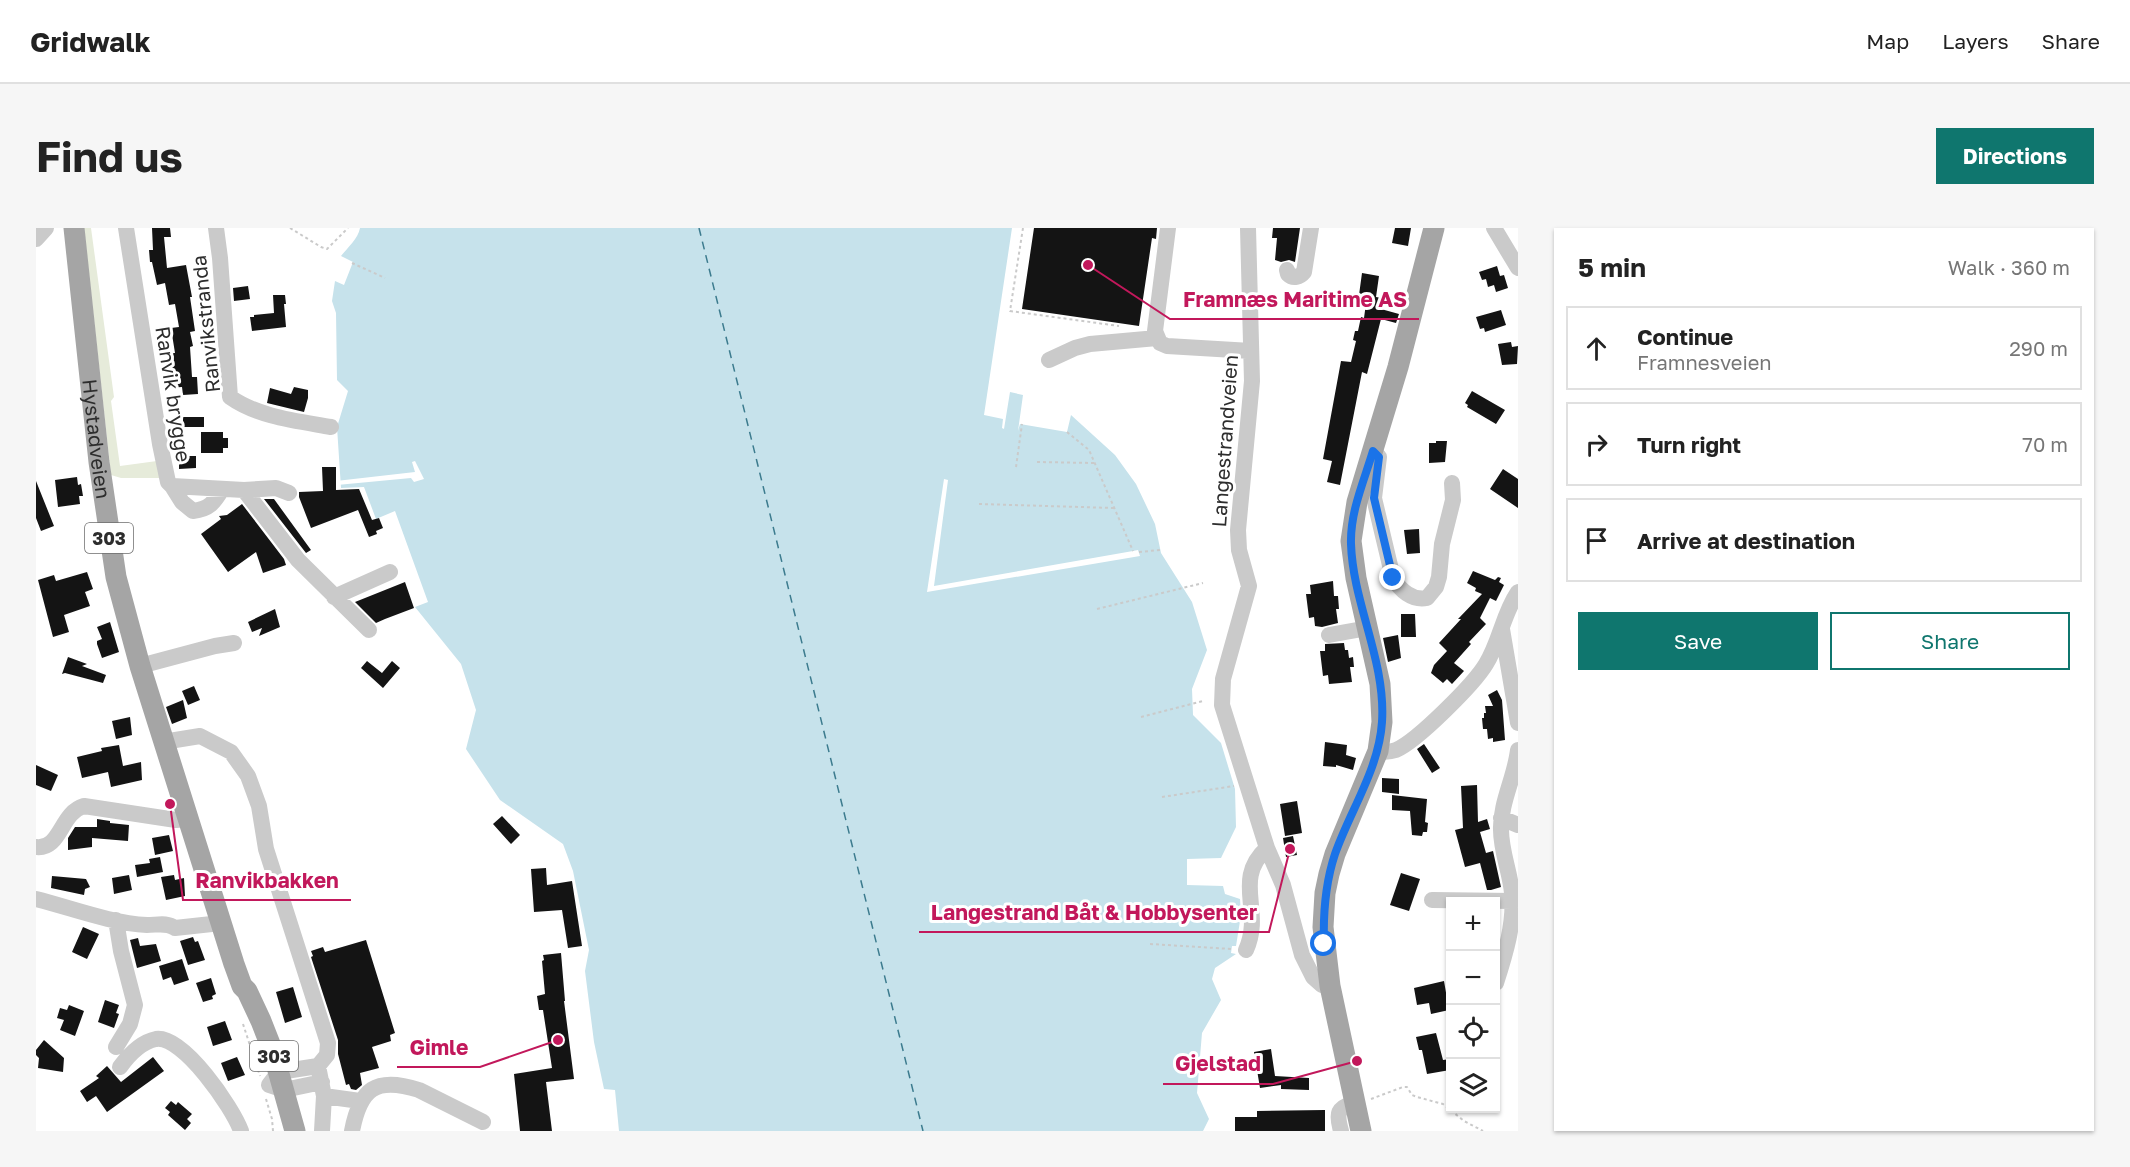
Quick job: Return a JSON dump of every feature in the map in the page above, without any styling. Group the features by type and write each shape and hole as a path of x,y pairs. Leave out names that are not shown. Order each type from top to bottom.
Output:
{"main road":[{"name":"Hystadveien","path":"74,228 108,534 118,587 140,666 242,986 240,994 278,1082 295,1131"},
{"path":"1361,1131 1330,986 1324,944 1325,893 1335,854 1378,751 1382,722 1381,693 1356,578 1351,541 1357,502 1398,367 1434,228"},
{"name":"Hystadveien","path":"278,1082 282,1131"}],"street":[{"path":"36,239 46,228"},
{"name":"Ranvik brygge","path":"126,228 168,482 172,486 222,489 276,488 289,493"},
{"name":"Ranvikstranda","path":"216,228 230,397 243,406 331,427"},
{"path":"1168,228 1155,332 1160,343 1167,346 1251,351"},
{"name":"Langestrandveien","path":"1248,228 1252,381 1238,530 1239,550 1249,586 1226,667 1222,705 1268,848 1283,885 1302,955 1313,977 1322,985 1330,986"},
{"path":"1287,270 1290,276 1297,277 1302,275 1306,269 1311,228"},
{"path":"1494,228 1518,268"},
{"path":"1049,360 1090,344 1157,338"},
{"path":"1373,451 1379,457 1374,498 1393,578 1398,586 1415,598 1427,598 1436,586 1442,544 1453,500 1452,483"},
{"path":"172,486 182,502 193,511 205,510 215,501 222,489"},
{"path":"244,490 298,560 369,630"},
{"path":"334,597 390,572"},
{"path":"1378,751 1394,751 1408,743 1460,695 1486,664 1507,611 1518,592"},
{"path":"1501,627 1518,723"},
{"path":"1329,635 1368,628"},
{"path":"140,666 214,646 234,643"},
{"path":"164,742 200,736 231,752 248,776 259,806 266,849 328,1043 321,1081 322,1131"},
{"path":"1500,970 1509,940 1513,901 1502,843 1501,818 1517,769 1518,750"},
{"path":"36,847 45,848 50,845 68,818 84,806 176,820 188,819"},
{"path":"1501,818 1518,825"},
{"path":"1238,949 1252,931 1250,877 1252,864 1268,848"},
{"path":"36,899 116,920 147,925 170,924 175,928 219,917"},
{"path":"1432,900 1513,901"},
{"path":"116,920 121,951 135,1005 130,1024 116,1047"},
{"path":"120,1067 129,1055 146,1043 158,1039 167,1042 204,1073 230,1107 238,1125"},
{"path":"278,1082 321,1081 360,1101"},
{"path":"352,1131 360,1101 378,1086 408,1087 483,1122"},
{"path":"1341,1131 1339,1111 1344,1106 1355,1102"}],"path":[{"path":"290,228 321,248 327,249 348,228"},
{"path":"1023,228 1010,311 1121,327"},
{"path":"352,263 385,278"},
{"path":"1016,467 1022,424"},
{"path":"1067,432 1089,450 1133,551"},
{"path":"1037,462 1095,463"},
{"path":"979,504 1114,508"},
{"path":"1139,552 1160,550"},
{"path":"1097,609 1203,583"},
{"path":"1141,717 1203,701"},
{"path":"1162,797 1234,786"},
{"path":"1150,944 1238,949"},
{"path":"1191,1066 1205,1067"},
{"path":"1355,1102 1382,1096 1406,1087 1417,1098 1443,1104 1459,1118 1483,1131"}],"green space":[{"path":"84,228 91,228 114,397 111,401 120,466 157,461 160,478 121,478 111,475"}],"water":[{"path":"360,228 1012,228 984,415 1003,419 1002,428 1004,429 1010,392 1023,395 1018,431 1020,424 1067,432 1071,415 1115,455 1136,484 1155,524 1161,553 1192,602 1207,650 1192,689 1193,715 1221,743 1235,789 1236,827 1221,858 1187,859 1187,885 1223,886 1225,894 1240,899 1241,915 1236,946 1232,946 1231,953 1236,954 1215,968 1212,979 1221,1000 1202,1033 1197,1093 1209,1119 1203,1131 619,1131 615,1090 604,1089 594,1042 585,971 589,950 573,871 563,844 500,800 466,749 476,710 461,664 415,607 428,602 395,511 376,519 364,487 341,488 337,427 348,391 337,380 336,313 332,301 335,281 344,285 353,262 341,256 355,239"}],"pier":[{"path":"415,461 424,479 414,482 411,478 337,485 336,481 415,472 412,462"},
{"path":"944,479 948,480 934,586 1138,550 1140,556 927,592"}],"building":[{"path":"152,228 170,228 171,237 164,237 167,268 186,265 195,331 190,332 193,346 190,347 192,377 197,377 198,394 183,395 182,387 166,388 166,364 171,364 170,353 175,353 171,328 179,327 175,304 169,305 165,283 157,285 152,262 150,262 149,250 153,250"},
{"path":"1034,228 1157,228 1156,239 1152,238 1139,326 1022,309"},
{"path":"1273,228 1300,228 1295,262 1275,260 1277,238 1272,238"},
{"path":"1395,228 1411,228 1408,246 1392,243"},
{"path":"1497,266 1500,276 1504,275 1508,288 1496,292 1494,285 1488,287 1486,279 1482,280 1479,272"},
{"path":"1362,273 1379,276 1376,297 1382,298 1381,309 1399,314 1396,323 1381,319 1367,374 1362,372 1340,485 1327,482 1332,461 1323,459 1341,361 1351,362 1356,341 1353,340 1355,331 1358,331 1361,317 1364,318 1367,296 1359,295"},
{"path":"248,286 250,299 234,301 233,288"},
{"path":"273,295 285,295 286,327 252,331 250,317 274,313"},
{"path":"1501,310 1506,325 1485,332 1484,328 1480,329 1476,317"},
{"path":"1511,342 1512,347 1518,346 1517,364 1502,365 1498,344"},
{"path":"294,387 308,390 304,412 267,403 270,388 291,394"},
{"path":"1472,391 1505,410 1496,424 1467,407 1465,403"},
{"path":"183,417 204,417 204,427 183,427"},
{"path":"201,432 223,432 223,438 228,438 228,448 223,448 223,453 201,453"},
{"path":"1436,441 1447,441 1445,462 1429,463 1429,443 1436,443"},
{"path":"179,456 196,456 196,468 179,469"},
{"path":"322,467 336,467 336,490 359,489 372,520 379,518 383,528 376,531 377,534 369,537 358,510 311,528 299,492 323,491"},
{"path":"1503,469 1518,479 1518,508 1490,489"},
{"path":"77,477 83,496 79,496 80,504 58,507 55,480"},
{"path":"36,481 54,526 41,531 36,518"},
{"path":"264,499 274,499 311,550 306,553"},
{"path":"242,504 284,559 286,565 263,573 256,552 228,572 201,534 221,519 219,516 227,515"},
{"path":"1419,529 1420,553 1407,554 1404,530"},
{"path":"1473,571 1495,580 1498,577 1501,578 1499,582 1504,585 1496,601 1490,598 1480,618 1486,624 1454,663 1464,671 1452,684 1447,679 1443,683 1431,673 1434,665 1447,651 1439,643 1482,594 1467,583"},
{"path":"87,572 93,589 85,592 90,606 64,615 69,632 53,637 38,580 54,575 56,581"},
{"path":"1333,581 1334,596 1338,596 1339,609 1336,609 1338,623 1322,627 1315,626 1314,617 1309,618 1306,594 1311,594 1310,585"},
{"path":"405,582 414,608 376,623 355,602"},
{"path":"275,609 280,627 259,636 262,628 252,632 248,622"},
{"path":"1401,614 1415,614 1416,637 1401,637"},
{"path":"110,622 119,652 102,658 97,641 102,639 97,627"},
{"path":"1398,635 1401,658 1388,662 1383,638"},
{"path":"1344,643 1349,658 1353,657 1354,667 1350,667 1352,682 1329,684 1328,675 1323,676 1320,651 1325,651 1325,644"},
{"path":"68,657 87,664 82,666 106,675 103,683 62,674"},
{"path":"367,661 382,673 392,661 400,668 383,688 361,668"},
{"path":"194,686 200,700 188,705 182,691"},
{"path":"1497,690 1502,700 1505,740 1493,742 1493,738 1488,739 1487,729 1483,729 1482,718 1486,713 1485,706 1493,706 1488,695"},
{"path":"183,700 187,718 172,724 166,707"},
{"path":"130,717 132,735 116,739 112,721"},
{"path":"1325,742 1347,745 1346,755 1356,758 1353,770 1336,765 1336,767 1323,766"},
{"path":"1424,744 1440,768 1432,773 1417,749"},
{"path":"119,745 123,766 141,762 142,780 111,787 108,772 82,778 77,757 102,751 101,748"},
{"path":"36,765 58,775 51,791 36,785"},
{"path":"1382,778 1399,779 1399,794 1382,792"},
{"path":"1477,785 1478,822 1487,819 1490,829 1480,832 1486,853 1493,851 1501,887 1491,890 1487,890 1480,863 1465,867 1455,830 1463,828 1461,786"},
{"path":"1392,795 1427,799 1425,822 1428,823 1427,832 1423,832 1422,836 1412,835 1410,811 1392,810"},
{"path":"1297,801 1302,833 1285,836 1280,804"},
{"path":"502,816 520,835 511,844 493,824"},
{"path":"97,819 129,825 128,841 92,838 92,847 68,850 68,838 75,827 97,827"},
{"path":"169,835 173,851 155,855 152,838"},
{"path":"1293,836 1297,855 1286,857 1283,838"},
{"path":"160,857 163,872 137,877 135,865 150,863 149,859"},
{"path":"546,868 547,885 572,881 582,946 568,948 562,910 534,912 531,869"},
{"path":"1401,873 1420,879 1409,911 1390,905"},
{"path":"129,875 132,890 114,894 112,878"},
{"path":"174,875 175,880 184,878 185,896 166,900 161,877"},
{"path":"52,876 86,879 90,887 85,889 84,895 51,888"},
{"path":"83,927 99,934 87,959 72,952"},
{"path":"193,937 195,942 198,941 205,960 188,965 180,941"},
{"path":"138,938 140,946 156,944 161,961 137,968 130,940"},
{"path":"366,940 395,1033 390,1035 391,1041 372,1047 379,1068 360,1073 362,1085 356,1090 351,1089 349,1084 346,1085 338,1054 338,1040 311,951 323,947 325,952"},
{"path":"561,953 564,1001 574,1079 546,1082 552,1131 520,1131 514,1074 552,1068 543,1010 539,1010 537,996 545,994 543,955"},
{"path":"182,959 189,980 174,985 171,977 163,980 159,966"},
{"path":"211,978 216,994 212,996 213,999 203,1002 196,983"},
{"path":"1444,981 1446,1011 1431,1014 1429,1003 1417,1005 1414,988"},
{"path":"293,987 302,1017 285,1023 276,992"},
{"path":"105,1000 119,1005 116,1013 119,1014 114,1028 98,1022"},
{"path":"69,1005 84,1011 75,1036 60,1030 64,1020 57,1018 60,1008 67,1010"},
{"path":"225,1021 232,1040 213,1046 207,1027"},
{"path":"1436,1033 1443,1060 1446,1060 1446,1071 1427,1074 1422,1050 1419,1050 1416,1037"},
{"path":"44,1040 64,1058 63,1072 38,1068 39,1058 36,1050"},
{"path":"1271,1049 1275,1076 1309,1078 1309,1090 1281,1089 1281,1085 1260,1088 1254,1052"},
{"path":"153,1057 164,1071 107,1112 96,1096 87,1102 80,1091 99,1078 96,1076 107,1066 121,1082"},
{"path":"237,1057 245,1075 228,1081 221,1063"},
{"path":"171,1101 176,1105 178,1102 192,1114 187,1119 191,1123 185,1130 168,1115 170,1112 165,1108"},
{"path":"1325,1110 1325,1131 1235,1131 1235,1117 1257,1117 1257,1111"}],"ferry route":[{"path":"699,228 923,1131"}],"place":[{"name":"Framnæs Maritime AS","path":"1088,265"},
{"name":"Ranvikbakken","path":"170,804"},
{"name":"Langestrand Båt & Hobbysenter","path":"1290,849"},
{"name":"Gimle","path":"558,1040"},
{"name":"Gjelstad","path":"1357,1061"}],"route":[{"path":"1324,944 1323,911 1329,874 1335,854 1378,751 1381,736 1380,684 1352,559 1351,541 1357,502 1373,451 1379,457 1374,498 1393,578"}]}
